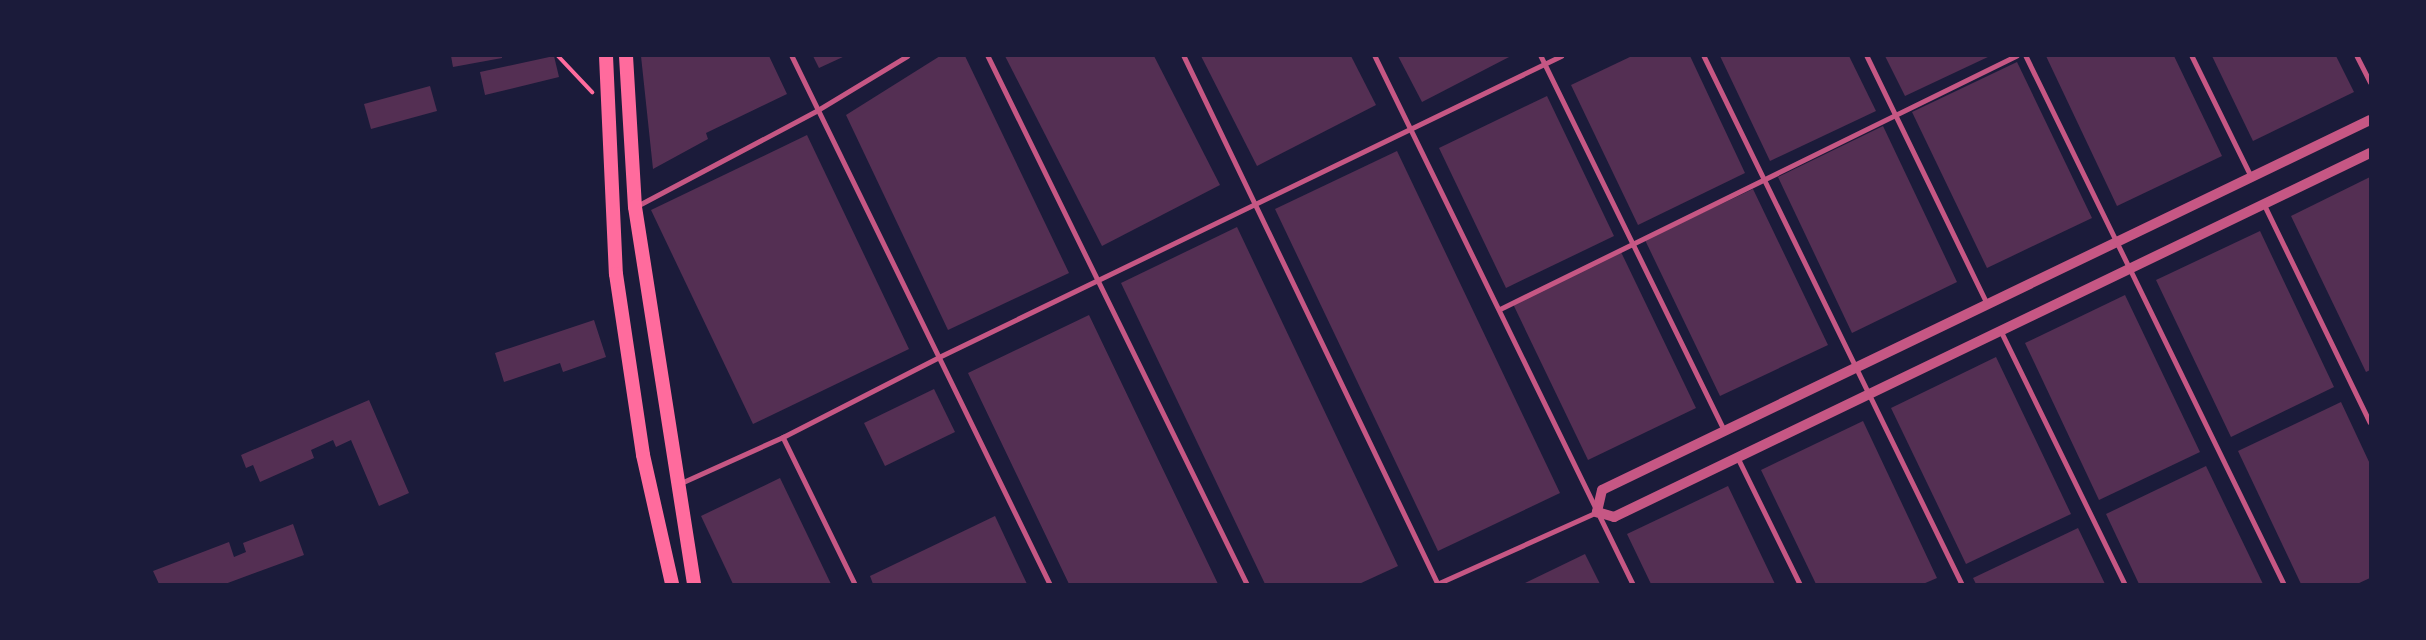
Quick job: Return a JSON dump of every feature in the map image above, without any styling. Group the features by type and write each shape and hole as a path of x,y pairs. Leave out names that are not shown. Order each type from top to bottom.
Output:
{"main road":[{"path":"606,56 616,274 642,455 672,585"},
{"path":"626,56 635,207 676,485 694,585"}],"street":[{"path":"2370,120 1602,490 1597,512 1614,517 2370,153"}],"lane":[{"path":"792,56 1050,585"},
{"path":"635,207 818,110 907,56"},
{"path":"988,56 1247,585"},
{"path":"1184,56 1438,584 1597,512"},
{"path":"1375,56 1633,585"},
{"path":"1541,56 1725,432"},
{"path":"676,485 783,437 939,357 1561,56"},
{"path":"1704,56 1962,585"},
{"path":"1867,56 1988,305"},
{"path":"1500,309 2016,56"},
{"path":"2026,56 2284,585"},
{"path":"2192,56 2252,178"},
{"path":"2357,56 2370,82"},
{"path":"2264,204 2370,422"},
{"path":"2001,331 2125,585"},
{"path":"783,437 855,585"},
{"path":"1737,458 1800,585"}],"path":[{"path":"558,56 608,108"}],"building":[{"path":"451,56 502,56 502,58 453,67"},
{"path":"554,56 559,77 485,95 480,72"},
{"path":"641,56 769,56 787,94 706,133 708,139 653,169"},
{"path":"813,56 845,56 819,68"},
{"path":"940,56 965,56 1069,273 948,330 846,115"},
{"path":"1005,56 1154,56 1220,185 1102,246"},
{"path":"1201,56 1351,56 1376,105 1257,166"},
{"path":"1398,56 1511,56 1422,102"},
{"path":"1632,56 1690,56 1745,173 1638,225 1571,85"},
{"path":"1720,56 1849,56 1876,111 1770,161"},
{"path":"1885,56 1990,56 1905,96"},
{"path":"2046,56 2174,56 2222,156 2117,206"},
{"path":"2212,56 2336,56 2354,92 2253,141"},
{"path":"2017,62 2092,218 1987,268 1912,112"},
{"path":"430,86 437,111 371,129 364,104"},
{"path":"1547,96 1614,236 1506,288 1439,148"},
{"path":"1883,126 1957,282 1852,333 1778,177"},
{"path":"807,135 909,349 753,424 651,210"},
{"path":"1397,151 1560,493 1438,551 1275,209"},
{"path":"2370,177 2370,370 2366,372 2291,216"},
{"path":"1753,189 1828,345 1720,396 1645,240"},
{"path":"1237,227 1398,566 1359,584 1265,584 1121,283"},
{"path":"2260,231 2334,387 2231,437 2156,280"},
{"path":"1621,252 1696,408 1588,460 1513,304"},
{"path":"2125,295 2200,452 2099,500 2025,343"},
{"path":"1089,315 1218,584 1069,584 968,373"},
{"path":"594,320 606,357 563,372 560,363 504,382 495,353"},
{"path":"1996,357 2071,514 1966,564 1891,408"},
{"path":"934,389 955,432 885,466 864,423"},
{"path":"369,400 409,493 379,506 351,440 336,447 333,440 311,450 314,458 260,482 253,465 246,468 241,455"},
{"path":"2341,402 2370,464 2370,578 2357,584 2301,584 2238,451"},
{"path":"1863,421 1937,578 1923,584 1816,584 1761,470"},
{"path":"2206,466 2263,584 2139,584 2106,514"},
{"path":"780,478 831,584 733,584 701,516"},
{"path":"1728,486 1775,584 1651,584 1627,534"},
{"path":"995,516 1027,584 873,584 870,576"},
{"path":"293,524 304,555 225,584 159,584 153,571 229,542 234,557 246,552 243,543"},
{"path":"2078,528 2105,584 1976,584 1973,578"},
{"path":"1585,554 1600,584 1523,584"}]}
